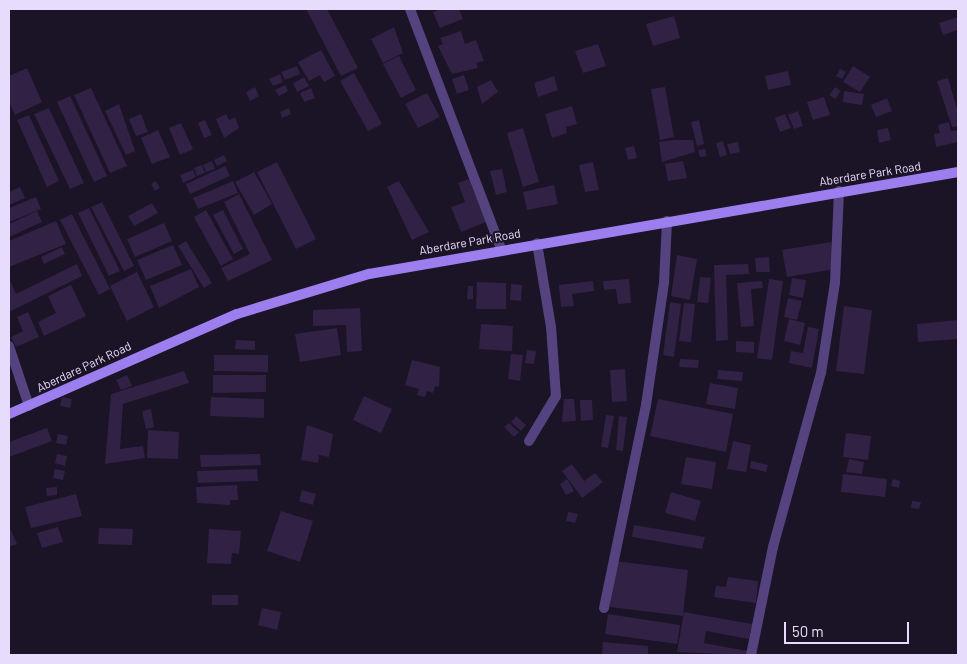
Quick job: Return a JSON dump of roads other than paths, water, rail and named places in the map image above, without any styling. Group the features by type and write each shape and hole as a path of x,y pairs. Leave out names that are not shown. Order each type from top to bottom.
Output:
{"street":[{"path":"410,9 501,249"},
{"name":"Aberdare Park Road","path":"9,414 229,317 294,294 369,274 501,249 958,172"},
{"path":"751,655 773,548 821,372 835,284 839,192"},
{"path":"604,608 646,405 664,283 667,221"},
{"path":"529,441 556,396 551,327 537,243"},
{"path":"9,346 29,406"}]}
